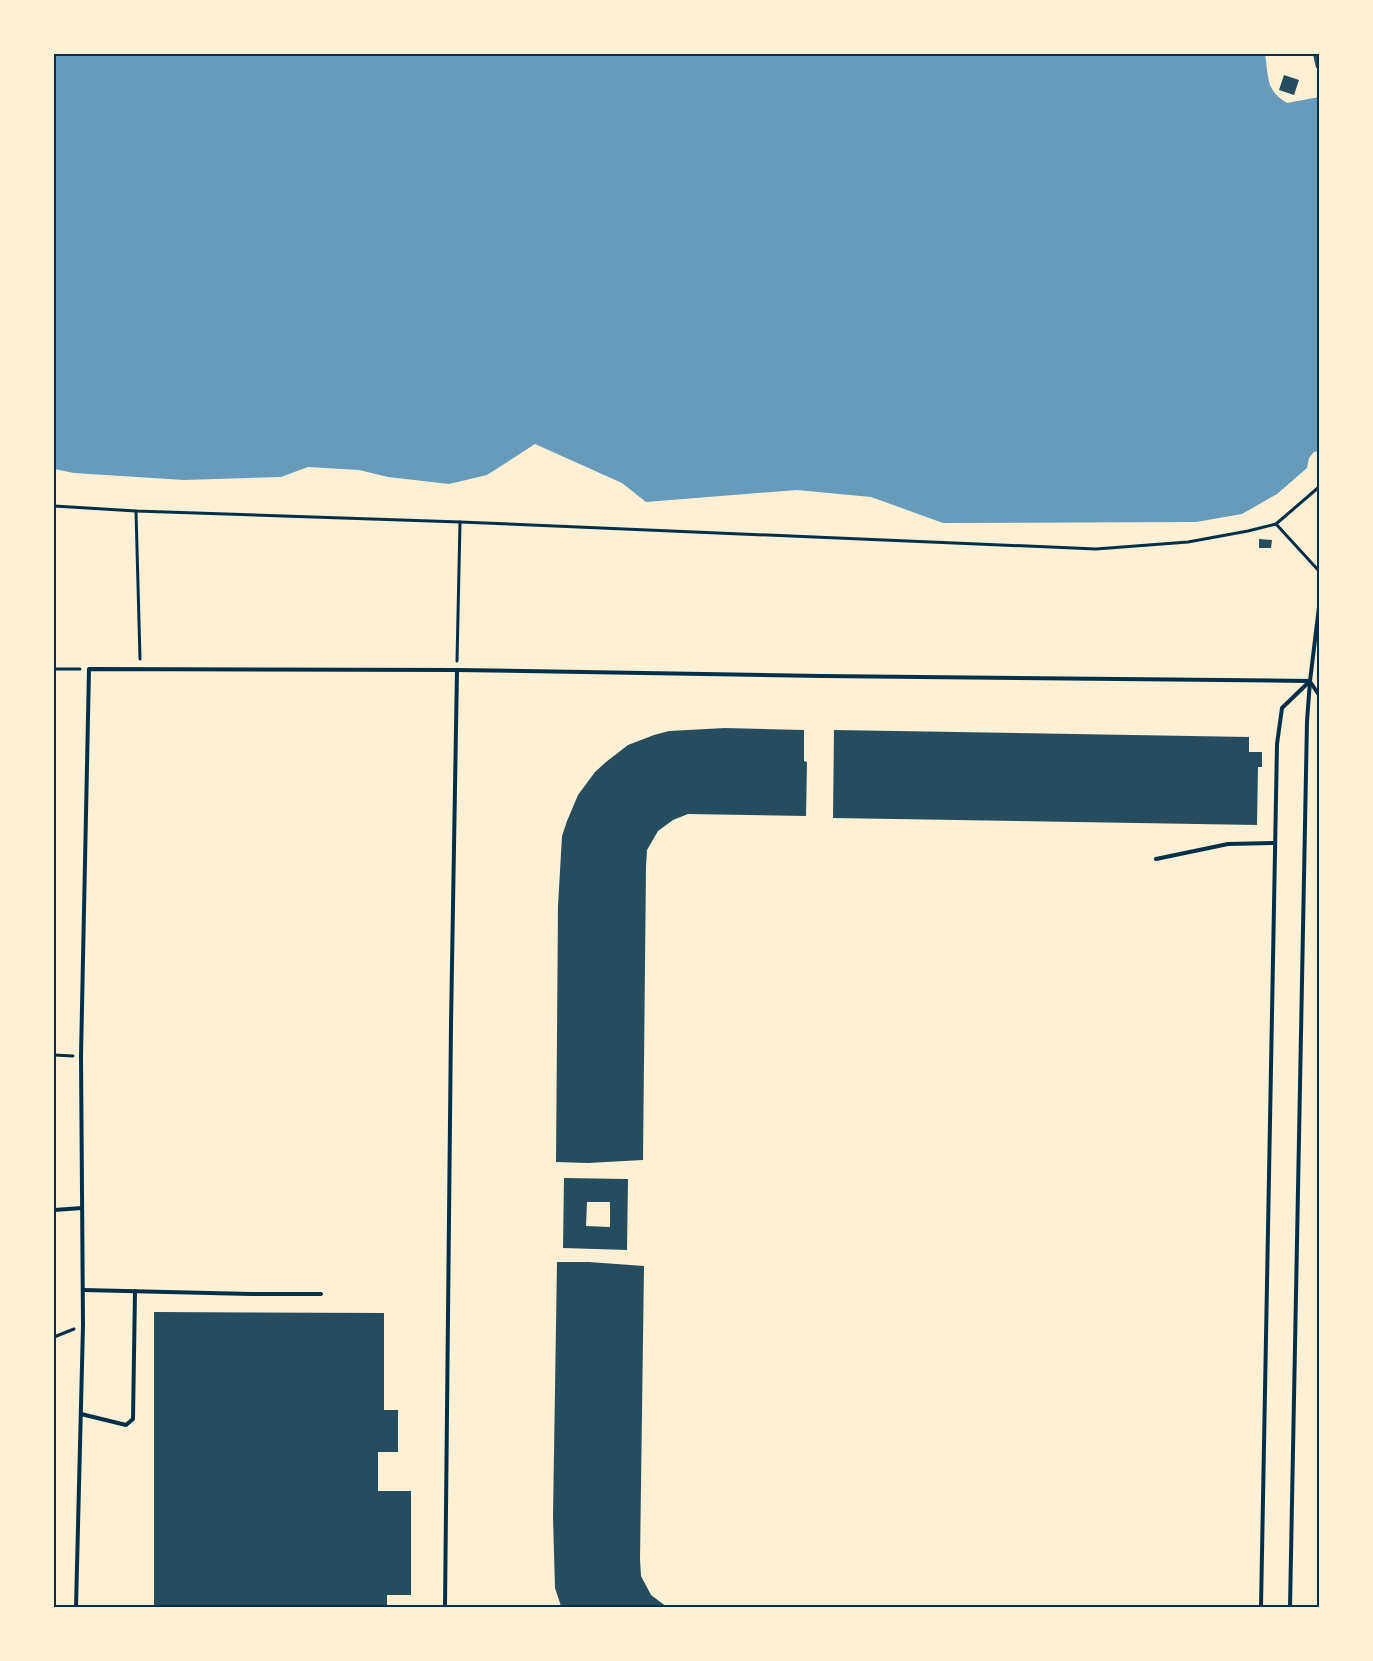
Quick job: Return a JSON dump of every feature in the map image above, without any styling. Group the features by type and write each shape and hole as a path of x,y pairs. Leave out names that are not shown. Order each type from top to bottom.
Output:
{"lane":[{"path":"1290,1607 1307,721 1319,607"},
{"path":"76,1607 83,1325 81,1056 88,669 457,670 1310,681"},
{"path":"445,1607 450,1034 457,670"},
{"path":"1310,681 1319,695"},
{"path":"1261,1607 1277,744 1282,708 1310,681"},
{"path":"1156,858 1228,844 1275,843"},
{"path":"54,1210 82,1208"},
{"path":"83,1290 320,1294"},
{"path":"81,1414 126,1425 133,1419 135,1291"}],"path":[{"path":"54,506 136,511 460,522 1096,549 1188,542 1248,532 1276,524 1319,486"},
{"path":"136,511 140,670"},
{"path":"457,670 460,522"},
{"path":"1276,524 1319,571"},
{"path":"54,669 88,669"},
{"path":"54,1055 81,1056"},
{"path":"54,1337 83,1325"}],"water":[{"path":"54,54 1265,54 1271,88 1280,98 1287,103 1319,97 1319,451 1314,452 1309,458 1307,468 1277,494 1242,514 1196,522 943,523 871,497 797,490 646,502 622,483 535,444 487,475 449,484 388,477 359,470 308,467 281,477 184,480 74,473 54,469"}],"building":[{"path":"1313,54 1319,54 1319,68 1316,68"},
{"path":"1284,75 1299,80 1294,95 1279,90"},
{"path":"1259,539 1272,540 1271,548 1259,548"},
{"path":"725,728 804,730 804,761 807,762 806,816 688,814 673,820 658,831 647,850 646,867 643,1160 588,1163 556,1162 558,906 562,836 567,821 578,795 595,772 628,745 669,731"},
{"path":"834,730 1249,737 1249,752 1262,752 1262,767 1258,767 1257,825 833,818"},
{"path":"564,1178 628,1179 627,1250 563,1248","holes":["587,1202 610,1202 610,1227 586,1226"]},
{"path":"557,1262 644,1266 641,1576 651,1595 667,1607 561,1607 555,1588 553,1517"},
{"path":"154,1312 384,1313 384,1410 398,1410 398,1452 378,1452 378,1491 411,1491 411,1595 387,1595 387,1607 154,1607"}]}
